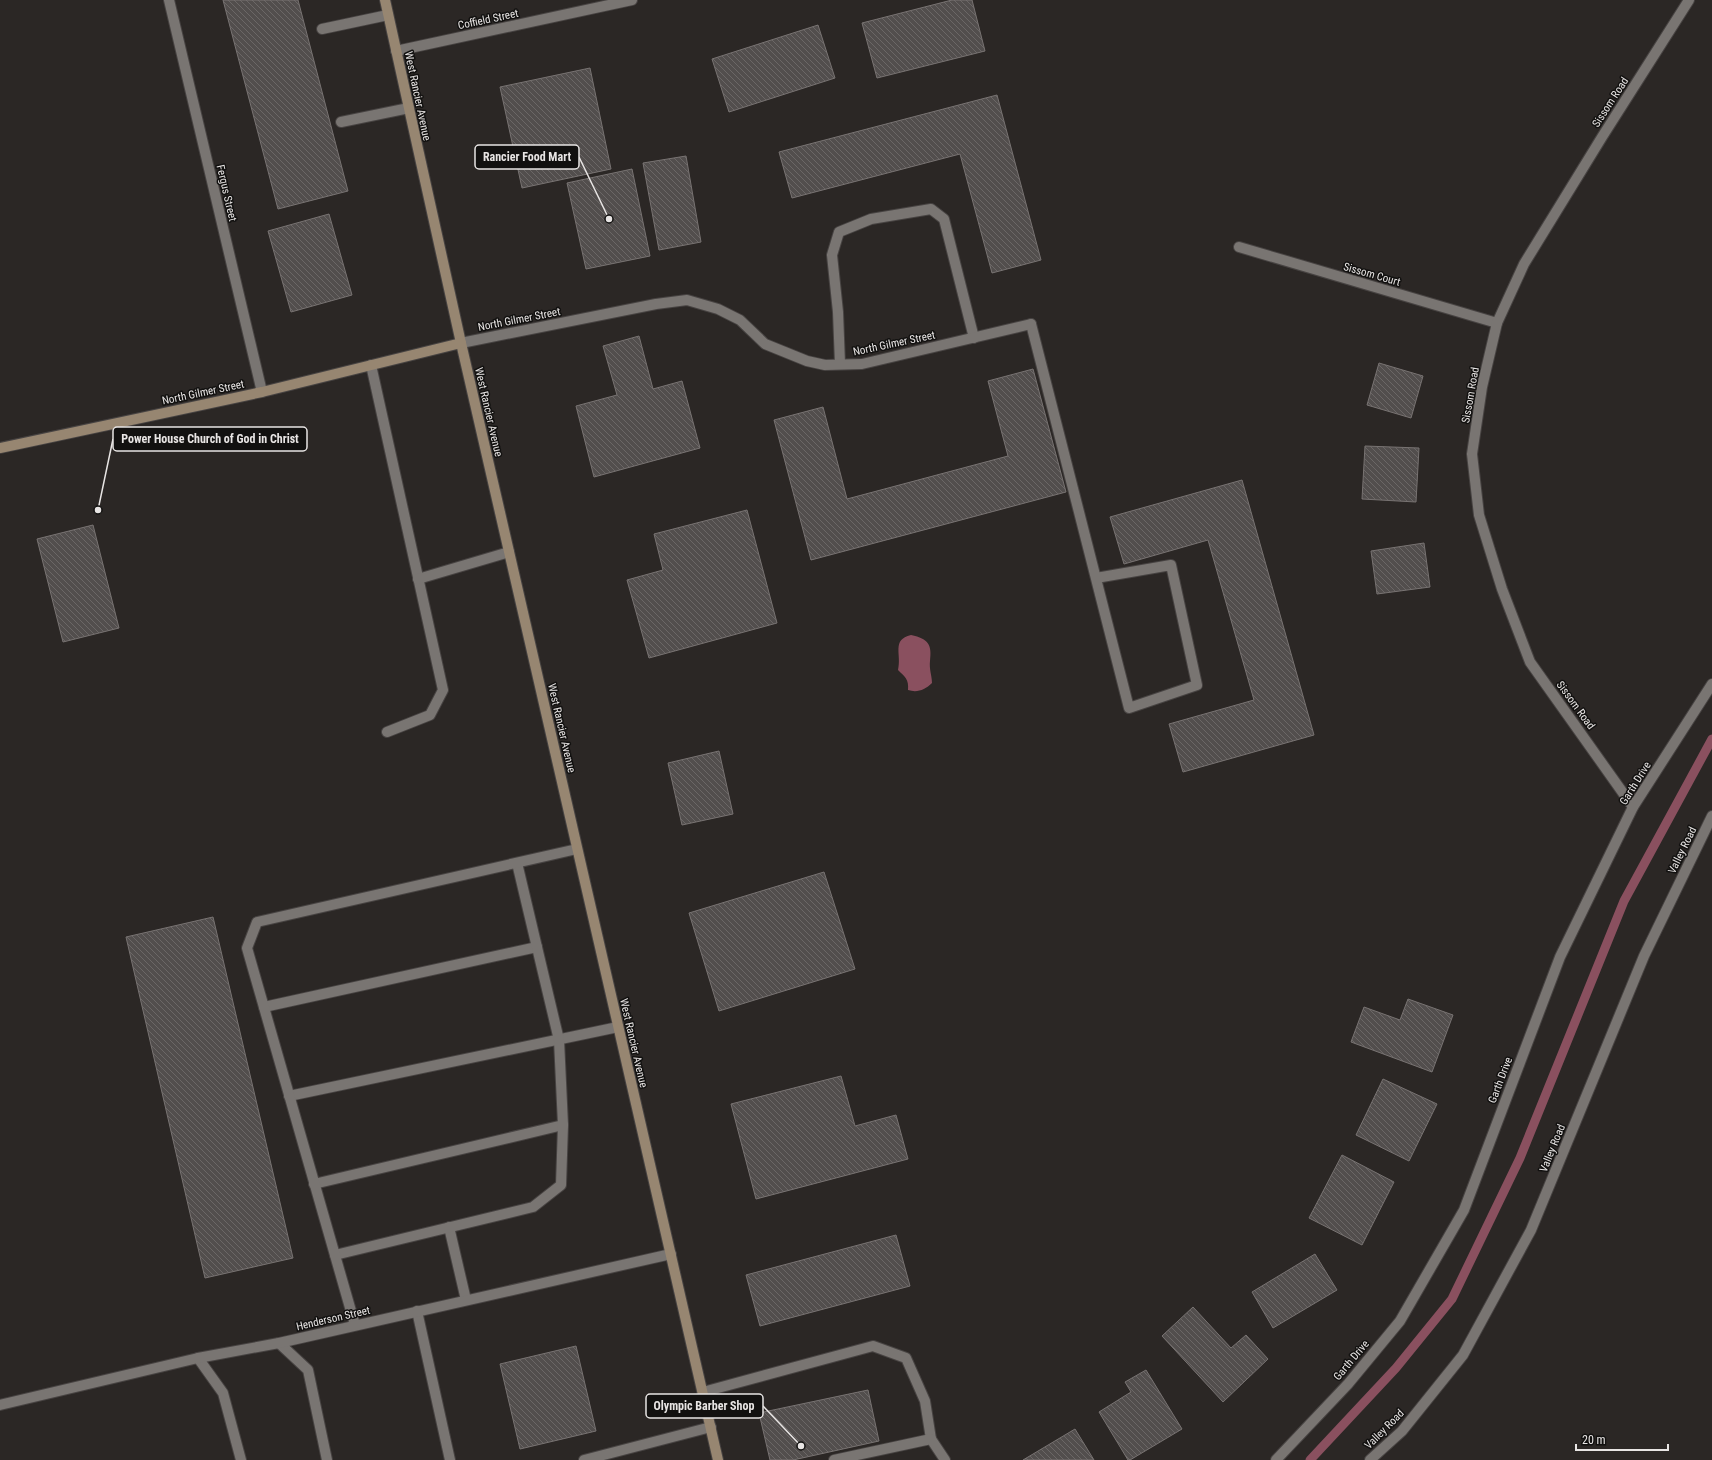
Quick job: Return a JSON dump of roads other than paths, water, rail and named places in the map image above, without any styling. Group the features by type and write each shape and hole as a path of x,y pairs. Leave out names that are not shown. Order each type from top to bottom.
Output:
{"main road":[{"name":"West Rancier Avenue","path":"385,0 461,343 718,1460"},
{"name":"North Gilmer Street","path":"0,448 262,392 461,343"}],"street":[{"name":"Fergus Street","path":"169,0 262,392"},
{"name":"Coffield Street","path":"396,50 632,0"},
{"name":"Sissom Road","path":"1633,807 1530,662 1502,589 1479,515 1472,454 1482,387 1497,323 1524,264 1602,136 1690,0"},
{"path":"322,29 388,16"},
{"path":"340,122 409,108"},
{"path":"840,364 838,312 832,255 839,232 871,219 931,209 944,219 974,338"},
{"name":"Sissom Court","path":"1240,247 1497,323"},
{"name":"North Gilmer Street","path":"461,343 656,304 687,300 718,309 740,320 765,344 807,361 825,365 862,364 1031,324 1096,578"},
{"path":"371,365 443,690 430,715 387,732"},
{"path":"418,579 509,552"},
{"path":"1171,565 1197,685 1129,708 1096,578 1171,565"},
{"name":"Garth Drive","path":"1276,1460 1348,1384 1400,1320 1464,1210 1560,957 1633,807 1712,684"},
{"name":"Valley Road","path":"1370,1460 1402,1431 1463,1355 1531,1230 1644,956 1712,816"},
{"path":"355,1325 247,948 257,922 577,849"},
{"path":"335,1255 533,1207 561,1185 563,1125 559,1040 517,863"},
{"path":"264,1007 537,947"},
{"path":"289,1096 618,1027"},
{"path":"314,1184 563,1125"},
{"path":"449,1227 466,1300"},
{"name":"Henderson Street","path":"0,1405 198,1358 279,1343 671,1254"},
{"path":"418,1311 450,1460"},
{"path":"279,1343 308,1370 328,1460"},
{"path":"703,1392 873,1346 906,1358 925,1401 931,1439 945,1460"},
{"path":"198,1358 223,1393 241,1460"},
{"path":"584,1460 711,1427"},
{"path":"834,1460 931,1439"}],"waterway":[{"path":"1310,1460 1396,1368 1452,1299 1520,1158 1624,901 1712,739"}],"place":[{"name":"Rancier Food Mart","path":"609,219"},
{"name":"Power House Church of God in Christ","path":"98,510"},
{"name":"Olympic Barber Shop","path":"801,1446"}]}
